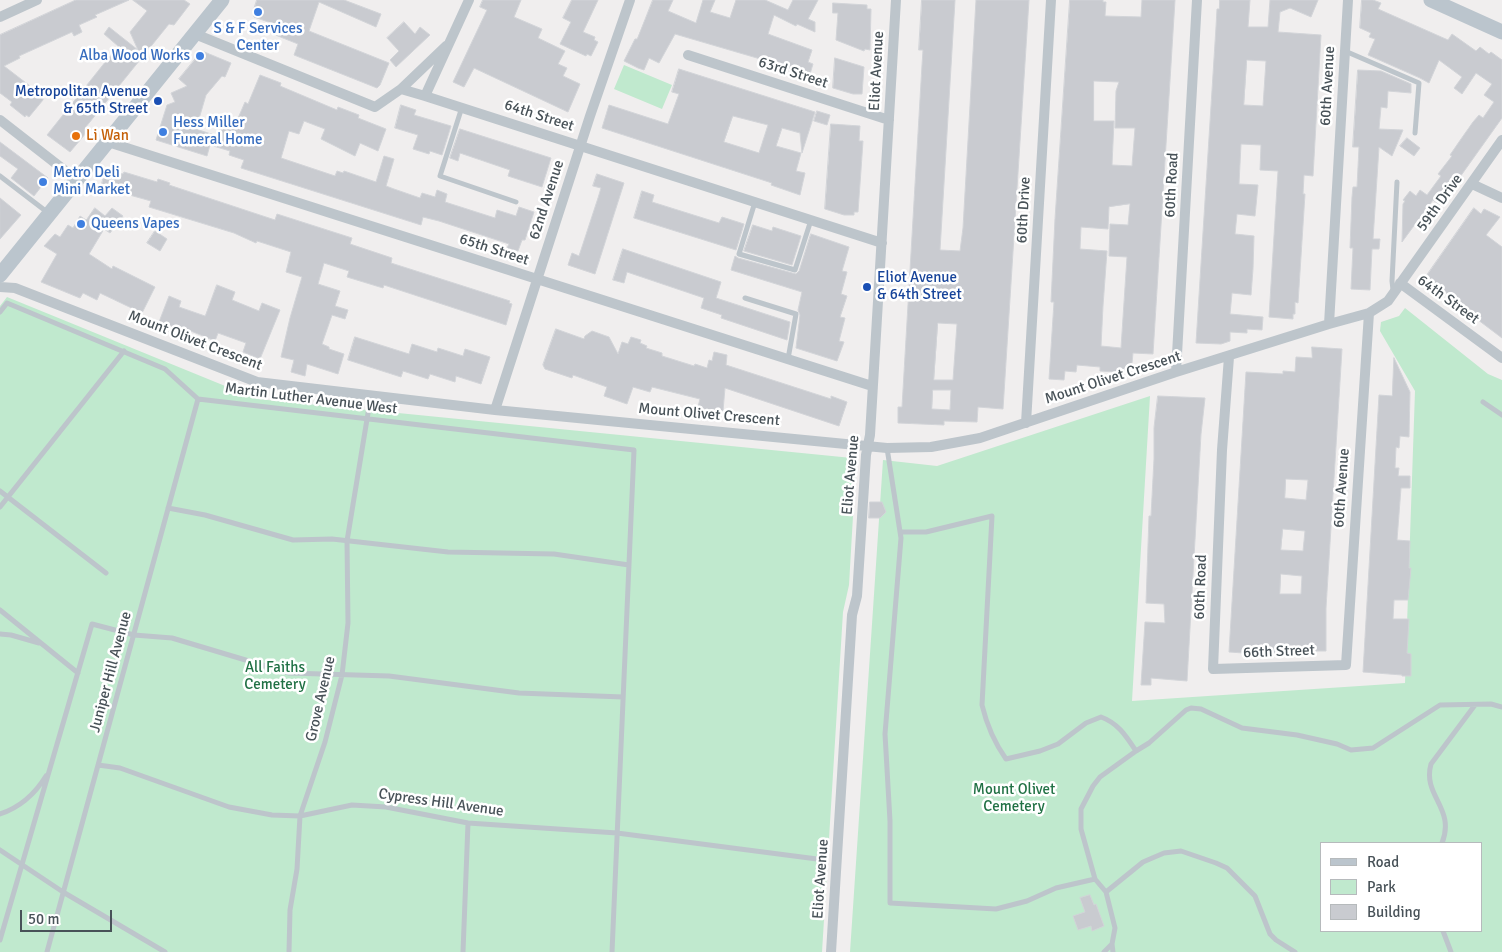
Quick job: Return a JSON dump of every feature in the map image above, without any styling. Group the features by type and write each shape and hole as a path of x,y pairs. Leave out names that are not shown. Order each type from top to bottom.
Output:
{"main road":[{"path":"0,275 222,0"},
{"path":"1431,0 1502,32"}],"street":[{"path":"0,17 37,0"},
{"path":"425,96 469,0"},
{"name":"62nd Avenue","path":"494,410 630,0"},
{"name":"60th Drive","path":"1026,423 1051,0"},
{"name":"60th Road","path":"1176,372 1197,0"},
{"name":"60th Avenue","path":"1329,324 1348,0"},
{"name":"Eliot Avenue","path":"831,952 852,615 857,596 866,455 869,445 895,1"},
{"path":"195,34 374,107 401,89 450,42"},
{"name":"63rd Street","path":"688,55 889,120"},
{"name":"64th Street","path":"401,89 581,145 882,243"},
{"path":"0,120 77,180"},
{"name":"59th Drive","path":"1400,283 1502,140"},
{"name":"65th Street","path":"108,142 872,386"},
{"path":"1472,184 1502,198"},
{"name":"64th Street","path":"1400,283 1502,358"},
{"name":"Mount Olivet Crescent","path":"0,287 15,288 257,382 494,410 887,448 931,447 980,438 1176,372 1369,313 1388,301 1400,283"},
{"name":"60th Avenue","path":"1346,665 1369,313"},
{"name":"60th Road","path":"1213,669 1222,450 1229,357"},
{"name":"66th Street","path":"1213,669 1346,665"}],"lane":[{"path":"1345,50 1419,83 1415,133"},
{"path":"462,107 440,176 516,202"},
{"path":"0,176 49,214"},
{"path":"1394,293 1392,281 1397,182"},
{"path":"755,202 739,254 795,270 810,220"},
{"path":"746,298 796,314 788,359"},
{"path":"0,312 7,303 165,368 198,398"},
{"path":"0,507 124,351"},
{"name":"Grove Avenue","path":"289,952 290,910 297,869 300,816 325,742 342,675 348,623 347,541 371,395"},
{"name":"Martin Luther Avenue West","path":"198,398 634,450 629,565"},
{"name":"Juniper Hill Avenue","path":"47,952 198,398"},
{"path":"1484,402 1502,415"},
{"path":"887,448 901,532 885,734 890,821 890,903 996,909 1027,901 1056,888 1095,879"},
{"path":"0,491 106,572"},
{"path":"168,508 205,514 293,540 347,541 448,552 554,554 629,565 612,952"},
{"path":"901,532 926,532 992,516 982,705 986,724 994,742 1006,759 1040,751 1058,744 1086,723 1101,717 1110,720 1122,730 1136,751"},
{"path":"0,610 78,673"},
{"path":"0,940 92,624 134,636 172,638 289,673 389,676 519,693 623,697"},
{"path":"0,634 11,635 42,644"},
{"path":"1113,952 1112,944 1115,928 1106,892 1095,879 1080,828 1081,809 1100,777 1149,743 1186,710 1191,708 1201,709 1242,728 1297,735 1337,744 1351,750 1358,750 1373,748 1440,705 1491,704 1502,707"},
{"path":"1442,842 1446,833 1446,819 1430,784 1431,764 1475,705"},
{"name":"Cypress Hill Avenue","path":"98,765 120,768 229,807 272,815 300,816 352,805 386,807 468,823 617,834 817,859"},
{"path":"0,814 11,810 28,799 38,789 50,769"},
{"path":"463,952 468,823"},
{"path":"0,850 63,892 165,952"},
{"path":"1106,892 1143,862 1164,853 1180,852 1216,862 1227,868 1255,896 1270,934 1295,952"},
{"path":"1444,932 1451,952"},
{"path":"1104,952 1112,944"}],"green space":[{"path":"624,65 672,85 662,109 614,89"},
{"name":"All Faiths Cemetery","path":"7,297 257,399 852,458 856,464 849,585 843,612 822,952 0,952 0,306"},
{"name":"Mount Olivet Cemetery","path":"1405,308 1488,374 1502,380 1502,952 850,952 883,460 937,466 1150,396 1132,701 1405,683 1415,391 1380,331 1381,322 1399,316"}],"building":[{"path":"76,0 129,0 95,15 97,17 79,25 82,32 74,36 72,32 19,56 20,58 4,66 43,96 43,100 29,117 26,115 25,117 10,105 12,102 0,93 0,35"},
{"path":"133,0 184,0 190,4 174,25 169,24 85,128 87,132 70,152 47,135 118,46 104,34 109,27 138,50 130,32 147,11"},
{"path":"257,0 344,0 381,14 376,27 319,2 309,31 389,63 380,85 377,88 294,55 298,44 273,34 277,25 254,17 253,12"},
{"path":"483,0 521,0 514,17 542,29 538,38 565,51 558,64 567,68 563,76 580,84 568,112 474,68 464,87 453,82 487,10 480,7"},
{"path":"572,0 598,0 583,32 595,37 594,40 598,42 591,56 587,54 586,56 560,44 571,22 563,18"},
{"path":"653,0 673,0 668,11 696,23 703,0 715,0 710,12 730,18 736,0 765,0 788,10 793,0 818,0 808,19 815,22 815,32 797,24 796,26 774,15 768,34 812,50 808,62 813,64 810,74 805,72 804,76 790,72 791,69 774,63 675,34 659,63 649,58 644,70 638,68 624,61 635,39 637,39"},
{"path":"922,0 955,0 940,250 960,251 963,228 976,0 1029,0 1003,409 978,407 977,422 944,421 944,425 898,423 898,407 902,407 923,50 919,50","holes":["938,323 957,324 953,380 934,380","933,390 951,390 950,410 932,409"]},
{"path":"1070,0 1103,0 1103,2 1106,2 1105,16 1141,17 1142,0 1175,0 1153,354 1133,353 1131,373 1100,371 1100,367 1077,365 1076,372 1065,371 1064,380 1049,379 1054,302 1051,302","holes":["1094,81 1119,82 1116,91 1115,128 1135,128 1132,166 1112,165 1114,121 1094,121","1130,204 1128,225 1110,224 1109,256 1127,257 1121,348 1101,346 1107,251 1080,249 1081,227 1108,229 1109,207"]},
{"path":"1220,0 1250,0 1248,27 1268,27 1270,0 1318,0 1311,17 1290,8 1280,12 1278,32 1321,35 1313,176 1304,175 1303,194 1305,194 1298,303 1295,302 1295,314 1293,314 1293,319 1269,317 1278,171 1260,170 1261,145 1241,144 1239,184 1258,185 1255,216 1237,214 1235,234 1254,236 1253,269 1251,295 1232,293 1230,314 1263,317 1262,330 1247,329 1247,333 1230,332 1230,341 1221,344 1196,343 1217,9 1219,9","holes":["1247,60 1266,61 1263,106 1244,105"]},
{"path":"1362,0 1373,0 1381,3 1378,9 1448,40 1452,34 1476,51 1480,47 1502,60 1502,118 1440,205 1433,200 1402,242 1403,204 1405,201 1403,200 1410,191 1416,196 1420,190 1427,195 1441,176 1438,174 1452,156 1450,155 1473,122 1479,115 1483,118 1494,102 1484,95 1492,84 1476,73 1462,94 1454,88 1462,77 1439,60 1429,83 1368,55 1375,39 1369,37 1371,33 1360,28"},
{"path":"833,3 867,5 867,9 871,9 870,50 865,49 864,51 836,40 838,13 833,13"},
{"path":"404,22 415,34 420,27 430,35 396,67 390,60 399,51 387,38"},
{"path":"202,51 231,63 225,77 222,76 206,95 196,129 217,136 222,121 236,123 245,102 248,104 260,75 281,83 280,86 337,110 338,107 359,115 358,118 386,129 378,151 360,143 355,156 321,139 325,129 304,121 299,134 289,131 281,158 335,176 337,171 343,173 344,171 376,182 384,156 394,159 386,186 420,198 422,193 435,197 437,190 447,194 445,202 495,218 497,210 516,216 519,207 534,212 525,240 522,240 518,251 507,248 509,244 439,221 423,217 421,225 241,168 244,160 229,155 230,151 210,145 207,156 156,140 167,105 175,102 171,93 187,86 179,79"},
{"path":"835,58 864,67 862,94 853,94 833,88"},
{"path":"679,69 815,112 802,153 800,133 782,128 776,146 801,153 796,171 805,173 800,195 771,185 772,183 602,128 609,105 668,124 679,94 672,92","holes":["733,116 768,125 759,153 724,142"]},
{"path":"1358,70 1381,71 1411,84 1411,93 1388,91 1387,108 1381,107 1379,129 1403,130 1392,156 1379,147 1373,239 1380,239 1379,249 1372,249 1370,290 1351,289 1353,248 1350,248 1352,197 1353,187 1357,187 1359,147 1353,147"},
{"path":"401,105 416,110 414,115 451,126 442,155 430,151 429,154 413,149 418,135 395,128"},
{"path":"817,111 830,115 827,125 814,121"},
{"path":"831,124 860,126 859,141 863,141 858,212 854,212 854,215 844,215 825,209"},
{"path":"460,129 551,158 542,187 508,176 510,170 460,153 458,161 450,158"},
{"path":"1407,138 1420,148 1414,156 1400,146"},
{"path":"0,142 48,178 34,196 11,178 18,169 0,156"},
{"path":"106,169 123,174 124,172 157,182 158,179 170,183 169,185 275,220 277,214 352,238 350,244 392,258 391,263 510,301 509,303 512,304 506,325 384,285 383,288 347,277 349,271 324,263 318,284 340,291 335,306 348,310 345,319 332,315 322,344 329,347 329,349 344,354 338,374 307,364 305,376 291,372 294,360 281,357 302,277 286,272 291,252 257,241 256,243 234,233 149,207 151,201 101,187"},
{"path":"597,174 624,183 595,274 568,265 572,253 579,256 598,198 601,188 593,186"},
{"path":"642,191 654,195 652,202 719,223 722,217 744,224 736,250 634,218"},
{"path":"0,198 21,215 0,239"},
{"path":"95,208 105,216 112,208 123,216 110,233 104,229 89,254 112,269 113,266 155,287 142,313 100,293 97,300 83,293 80,298 41,282 57,254 44,246 55,234 60,237 68,225 73,228 80,216 86,220"},
{"path":"1474,208 1481,214 1484,209 1500,217 1486,235 1502,247 1502,338 1457,304 1459,302 1425,278"},
{"path":"753,225 772,231 773,227 801,236 792,265 744,251"},
{"path":"155,231 167,239 160,251 147,243"},
{"path":"811,234 849,247 842,271 847,272 841,294 847,296 840,317 845,318 839,341 844,342 837,361 796,348 800,315 798,310 802,292 731,270 735,256 796,274 799,271"},
{"path":"623,249 721,282 716,298 790,322 787,340 721,318 722,315 701,308 704,298 627,272 624,283 613,280"},
{"path":"217,285 235,292 232,300 259,311 262,303 280,310 260,359 243,352 246,343 218,333 215,341 186,329 183,338 169,332 171,327 159,322 169,296 181,301 179,307 205,316"},
{"path":"556,329 584,339 592,331 609,337 618,354 622,342 628,344 631,337 641,340 640,343 647,346 646,348 662,353 662,356 707,368 709,360 712,361 714,352 727,355 726,365 831,399 831,396 847,402 839,426 725,388 723,411 709,410 709,415 696,414 700,399 652,387 650,392 633,387 627,404 604,396 607,387 573,375 572,378 545,369 543,365"},
{"path":"355,337 409,354 412,344 437,352 438,348 463,356 465,349 490,357 481,384 456,376 455,382 430,374 428,379 403,371 401,377 348,360"},
{"path":"1312,347 1342,349 1326,608 1326,651 1288,651 1288,654 1272,655 1229,652 1246,372 1283,374 1283,371 1295,372 1296,357 1312,358","holes":["1286,479 1308,480 1306,500 1285,498","1283,529 1305,531 1303,551 1281,550","1281,574 1302,576 1301,594 1280,594"]},
{"path":"1394,358 1410,392 1409,437 1400,436 1399,448 1396,447 1395,468 1399,468 1398,476 1410,476 1410,488 1401,488 1397,540 1410,541 1409,568 1411,568 1408,600 1394,600 1393,619 1409,619 1407,653 1411,654 1411,676 1363,672 1379,395 1392,396"},
{"path":"1158,396 1205,398 1201,434 1187,681 1151,678 1151,685 1141,685 1145,622 1165,623 1164,604 1146,603 1154,428"},
{"path":"870,502 882,502 886,512 880,518 869,518"},
{"path":"1090,895 1094,905 1096,904 1104,926 1092,931 1091,926 1078,930 1073,916 1085,912 1080,898"}],"place":[{"name":"S & F Services Center","path":"258,12"},
{"name":"Alba Wood Works","path":"200,56"},
{"name":"Metropolitan Avenue & 65th Street","path":"158,101"},
{"name":"Hess Miller Funeral Home","path":"163,132"},
{"name":"Li Wan","path":"76,136"},
{"name":"Metro Deli Mini Market","path":"43,182"},
{"name":"Queens Vapes","path":"81,224"},
{"name":"Eliot Avenue & 64th Street","path":"867,287"}]}
